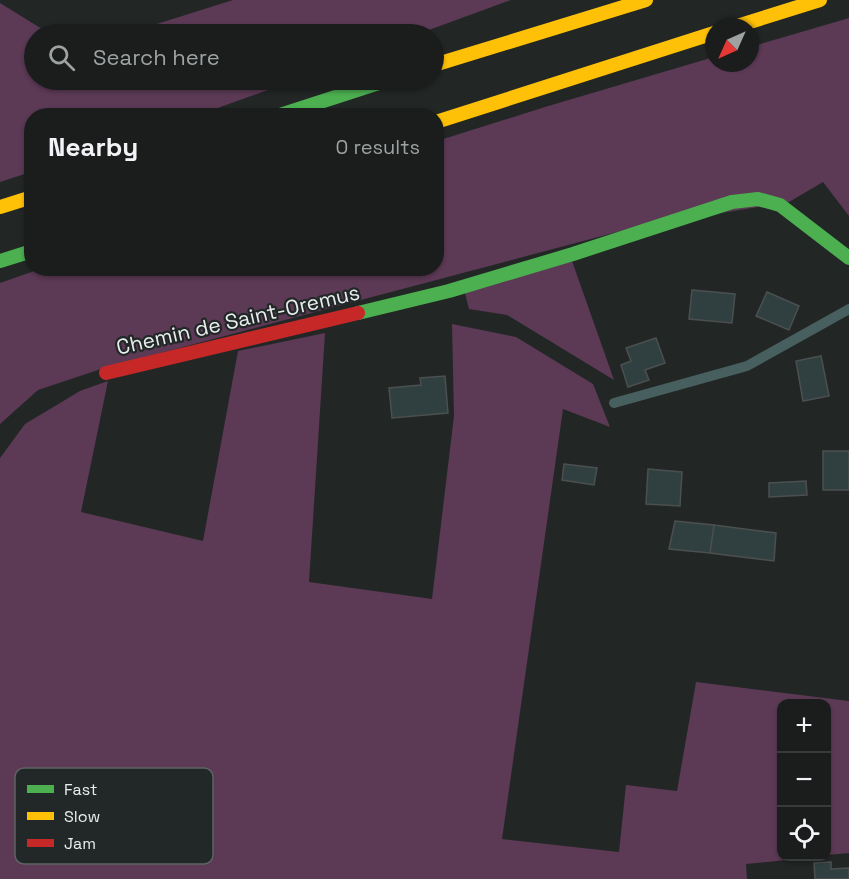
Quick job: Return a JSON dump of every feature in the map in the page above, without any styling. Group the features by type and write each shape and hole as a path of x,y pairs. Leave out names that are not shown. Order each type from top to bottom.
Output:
{"main road":[{"path":"444,62 646,0"},
{"path":"759,19 820,0"},
{"path":"444,54 500,30"},
{"path":"444,119 705,36"},
{"path":"301,108 356,90"},
{"path":"0,207 24,199"},
{"name":"Chemin de Saint-Oremus","path":"106,373 450,291 732,202 758,200 780,205 849,258"},
{"path":"0,261 24,254"}],"lane":[{"path":"614,403 747,366 849,309"}],"shaded area":[{"path":"233,0 511,0 444,24 157,24"},
{"path":"0,3 34,24 24,24 24,90 268,90 218,108 24,108 24,174 0,182"},
{"path":"849,18 849,216 823,182 789,202 636,227 104,368 38,390 0,424 0,283 24,275 444,276 444,139 705,60 705,72 759,72 759,44"},
{"path":"572,261 614,380 507,315 469,309 465,293"},
{"path":"452,324 516,337 593,384 610,427 563,409 502,839 619,852 626,785 677,791 696,682 849,701 849,853 831,855 831,699 777,699 777,861 746,864 747,879 0,879 0,458 25,424 80,391 108,381 81,512 203,541 238,351 325,333 309,582 432,599 454,416"}],"building":[{"path":"692,290 735,294 732,323 689,319"},
{"path":"767,292 799,306 789,330 756,316"},
{"path":"656,338 665,363 645,370 649,380 628,387 621,365 631,361 626,348"},
{"path":"821,356 829,396 803,401 796,361"},
{"path":"445,376 448,413 392,418 389,388 421,385 420,378"},
{"path":"823,451 849,451 849,490 823,490"},
{"path":"564,464 597,468 594,485 562,480"},
{"path":"648,469 682,472 680,506 646,504"},
{"path":"806,481 807,495 769,497 769,483"},
{"path":"675,521 714,525 710,553 669,549"},
{"path":"714,525 776,533 774,561 710,553"},
{"path":"831,862 831,869 849,868 849,879 815,879 814,863"}],"traffic: fast":[{"path":"302,108 357,90"},
{"path":"358,313 449,291 573,254 732,202 758,199 780,205 849,258"},
{"path":"0,261 24,254"}],"traffic: slow":[{"path":"444,62 646,0"},
{"path":"759,19 820,0"},
{"path":"444,119 705,36"},
{"path":"0,207 24,200"}],"traffic: jam":[{"path":"106,373 358,313"}]}
